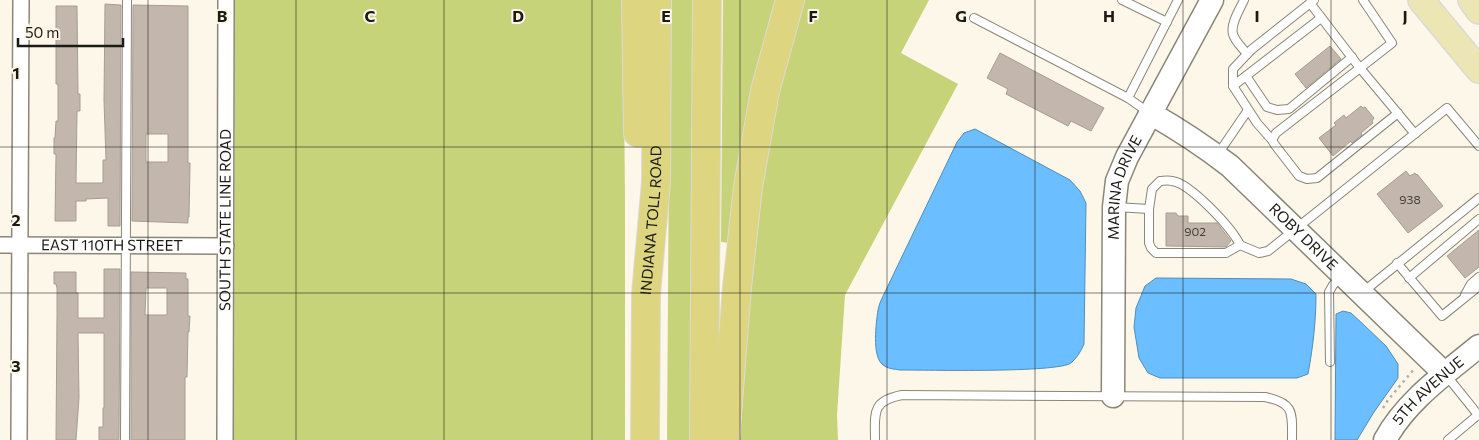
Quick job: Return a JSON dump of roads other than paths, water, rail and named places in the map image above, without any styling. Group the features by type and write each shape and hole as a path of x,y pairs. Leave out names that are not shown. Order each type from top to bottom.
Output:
{"highway":[{"path":"636,0 639,184 646,294"},
{"name":"INDIANA TOLL ROAD","path":"646,440 646,294 656,182 657,0"},
{"path":"704,440 707,0"},
{"path":"725,440 737,287 748,187 765,91 790,0"}],"main road":[{"path":"1421,0 1479,70"},
{"path":"1471,0 1479,11"}],"street":[{"path":"18,440 21,0"},
{"name":"SOUTH STATE LINE ROAD","path":"225,440 226,0"},
{"name":"MARINA DRIVE","path":"1113,396 1114,207 1117,181 1150,113 1212,0"},
{"name":"ROBY DRIVE","path":"1150,113 1188,135 1230,166 1445,374"},
{"name":"EAST 110TH STREET","path":"0,245 226,246"},
{"name":"5TH AVENUE","path":"1385,440 1391,429 1426,389 1479,346"}],"lane":[{"path":"125,440 128,0"},
{"path":"1122,0 1167,22"},
{"path":"1128,98 1178,0"},
{"path":"1244,0 1233,27 1233,34 1247,54"},
{"path":"1272,140 1276,133 1392,44 1363,0"},
{"path":"1398,113 1317,178 1307,179 1299,176 1272,140 1257,124 1233,86 1233,69 1247,54 1312,2 1321,18 1360,68 1398,113 1415,134"},
{"path":"974,18 1128,98 1150,113"},
{"path":"1233,86 1321,18"},
{"path":"1246,76 1267,107 1277,110 1289,109 1352,57"},
{"path":"1240,245 1226,253 1156,253 1149,243 1148,209 1152,189 1160,182 1173,181 1194,192 1236,235 1240,245 1259,253 1268,251 1447,108 1479,146"},
{"path":"1216,155 1248,110"},
{"path":"1362,293 1479,198"},
{"path":"1114,207 1148,209"},
{"path":"1409,278 1479,220"},
{"path":"1397,263 1442,316 1479,286"},
{"path":"1330,362 1329,292 1343,275"},
{"path":"1463,299 1471,284 1479,277"},
{"path":"1445,374 1479,415 1448,440"},
{"path":"875,440 878,406 884,400 902,395 1265,397 1283,402 1289,408 1292,416 1292,440"}],"water":[{"path":"975,129 1070,180 1080,191 1086,203 1084,344 1079,354 1071,363 1061,366 1018,370 900,370 888,368 879,360 875,338 880,303 957,142 964,133"},
{"path":"1156,278 1291,279 1306,284 1316,294 1314,334 1308,374 1297,378 1160,378 1148,373 1139,358 1134,327 1136,308 1145,286"},
{"path":"1343,311 1351,313 1386,346 1398,364 1398,378 1357,440 1335,440 1336,314"}]}
